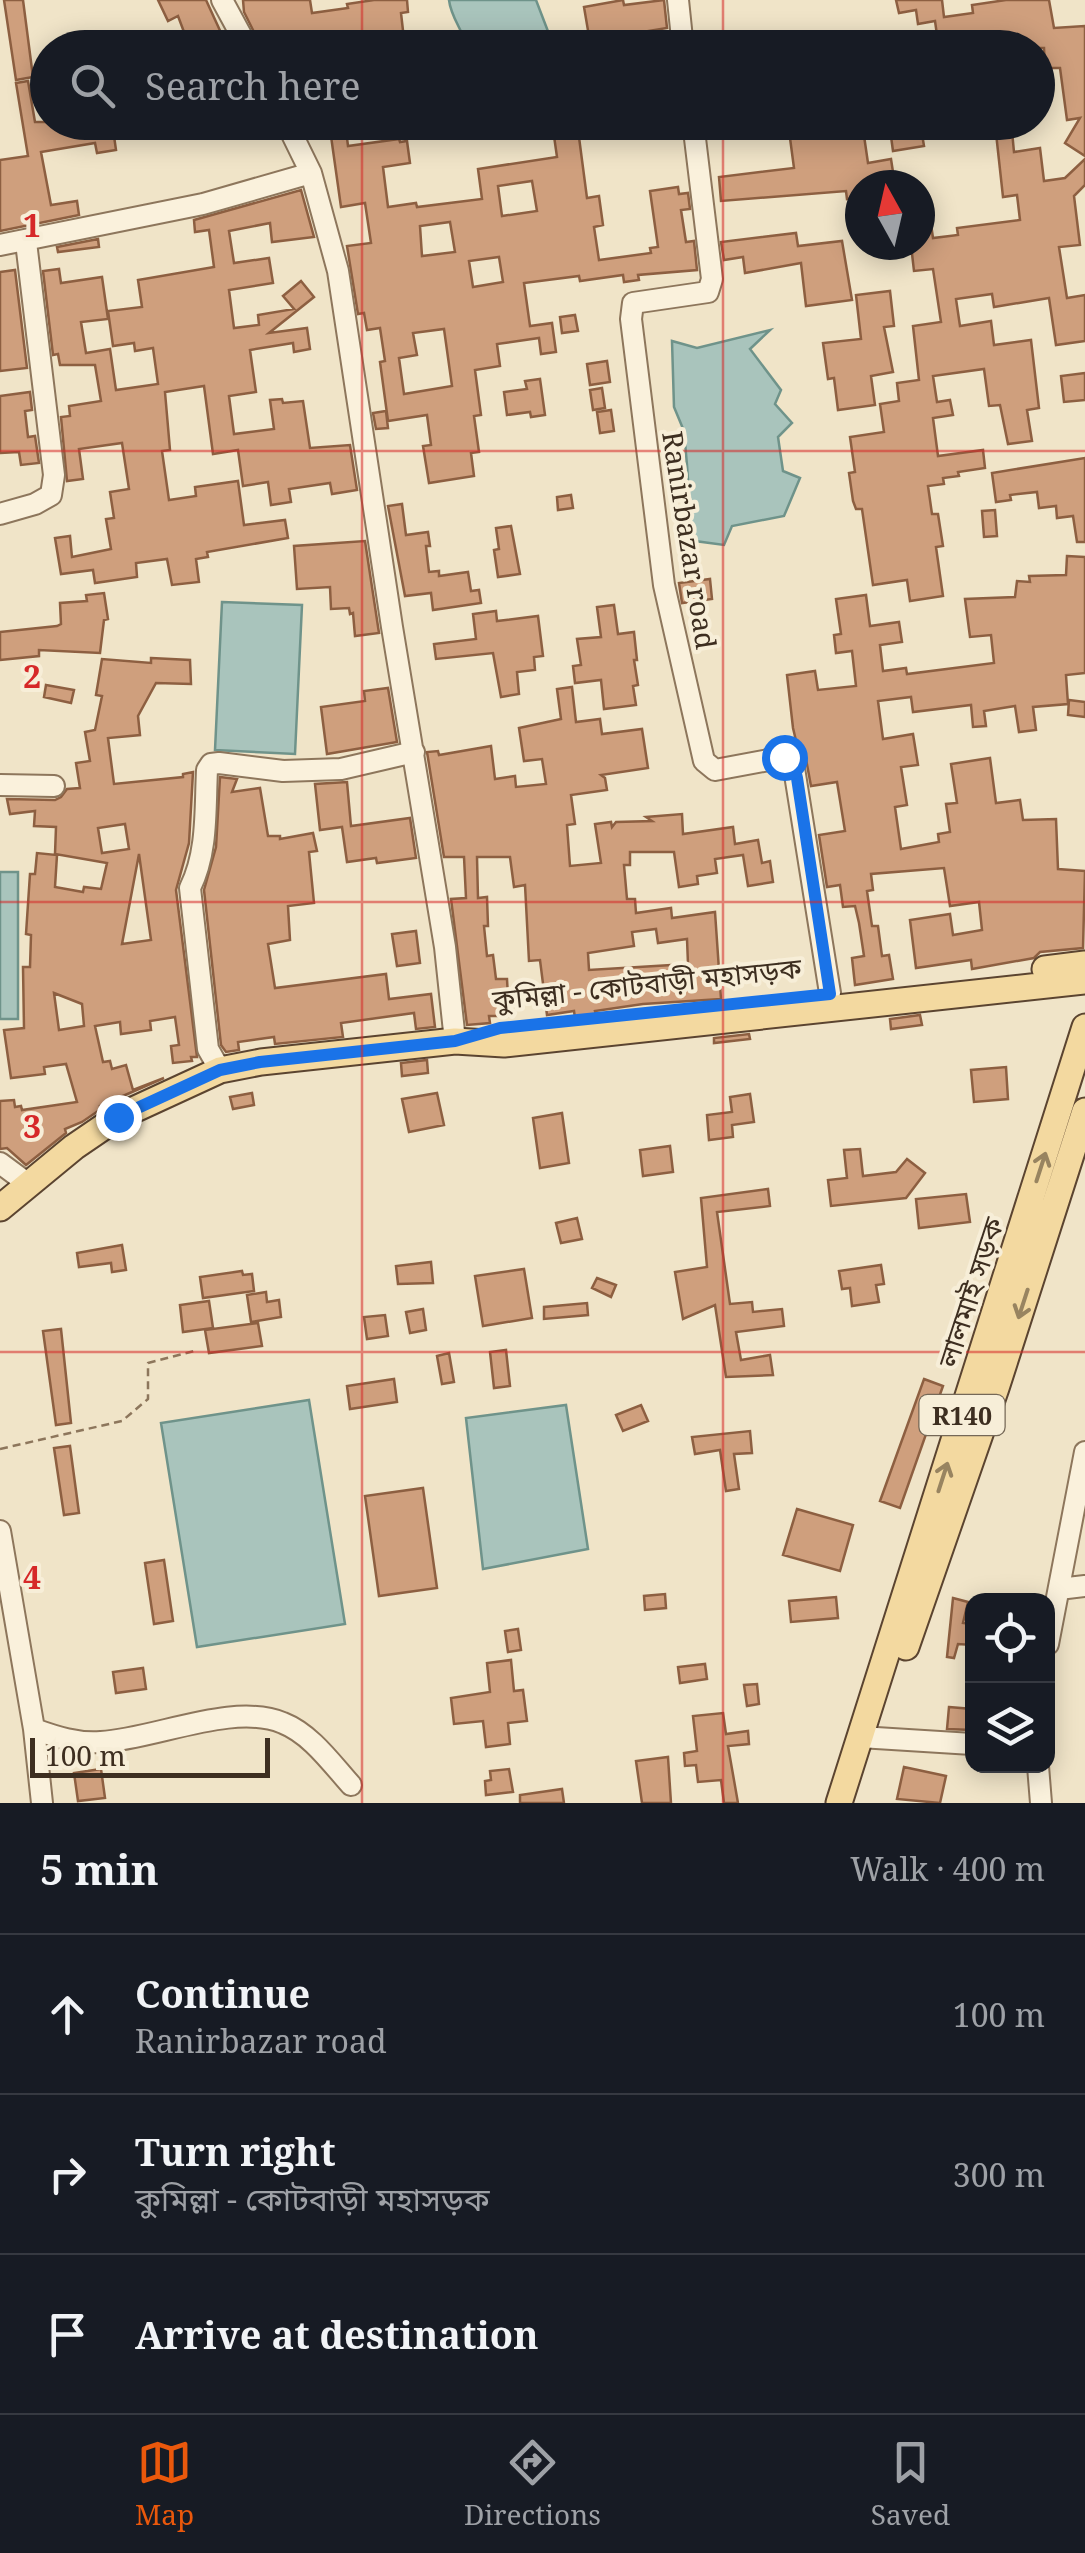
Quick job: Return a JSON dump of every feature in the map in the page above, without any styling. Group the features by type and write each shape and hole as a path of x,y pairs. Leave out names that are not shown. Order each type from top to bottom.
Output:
{"main road":[{"name":"কুমিল্লা - কোটবাড়ী মহাসড়ক","path":"800,1004 830,994 1085,964"},
{"name":"কুমিল্লা - কোটবাড়ী মহাসড়ক","path":"0,1208 27,1183 118,1117 220,1070 260,1062 455,1041 504,1044 800,1004 1085,982"},
{"name":"লালমাই সড়ক","path":"984,1384 1085,1027"},
{"name":"লালমাই সড়ক","path":"839,1803 867,1738 984,1384 1085,1111"},
{"name":"লালমাই সড়ক","path":"852,1803 867,1738"}],"street":[{"path":"222,0 238,30"},
{"path":"678,0 682,30"},
{"path":"295,140 311,173 338,271 446,946 455,1041"},
{"name":"Ranirbazar road","path":"694,140 712,278 708,292 633,303 631,320 664,585 704,761 715,770 784,757 793,762 830,994"},
{"path":"0,245 204,204 311,173"},
{"path":"0,514 35,504 50,494 54,476 26,242"},
{"path":"220,1070 208,1048 190,888 204,840 206,770 219,763 284,772 341,768 414,752"},
{"path":"0,785 54,786"},
{"path":"0,1163 27,1183"},
{"path":"1055,1609 1085,1452"},
{"path":"0,1531 34,1729 42,1803"},
{"path":"1059,1589 1085,1586"},
{"path":"34,1729 66,1740 99,1742 230,1718 283,1723 316,1747 351,1786"},
{"path":"867,1738 965,1744"},
{"path":"1038,1773 1040,1803"}],"path":[{"path":"0,1450 122,1421 148,1399 148,1363 194,1351"}],"water":[{"path":"449,0 536,0 547,30 460,30"},
{"path":"770,330 750,349 781,390 775,404 792,423 778,437 783,471 800,478 784,516 732,526 724,545 695,541 685,525 687,465 684,431 674,407 672,341 697,348"},
{"path":"222,602 302,605 295,754 215,750"},
{"path":"0,872 18,872 18,1019 0,1019"},
{"path":"309,1400 345,1624 197,1647 161,1423"},
{"path":"566,1405 588,1549 483,1569 466,1418"}],"building":[{"path":"4,0 23,0 30,78 16,80"},
{"path":"158,0 206,0 220,30 183,30 178,16 168,21"},
{"path":"243,0 310,0 312,13 374,0 407,0 408,12 401,13 403,30 253,30"},
{"path":"623,0 624,5 664,0 667,28 588,30 584,7"},
{"path":"896,0 942,0 944,17 973,13 972,5 1049,0 1054,28 1085,26 1085,156 1065,143 1080,118 1067,120 1060,68 1055,68 1055,30 936,30 935,21 918,24 916,10 899,13"},
{"path":"28,81 30,140 115,140 116,150 97,153 95,143 41,152 51,205 77,201 79,215 0,231 0,160 28,156 16,83"},
{"path":"332,140 347,140 348,146 407,141 410,163 383,167 388,207 416,203 417,207 482,199 478,169 557,157 555,140 579,140 587,198 599,196 603,225 594,227 599,260 651,253 650,248 658,247 650,191 678,187 679,194 688,193 690,209 681,210 686,242 694,241 697,270 638,275 639,280 624,282 623,275 524,283 530,326 552,323 556,352 541,354 539,338 497,344 500,366 475,370 481,415 474,416 479,452 471,453 474,476 429,483 423,446 431,445 427,415 388,421 380,328 367,330 364,313 358,314 347,246 371,243 365,203 341,207","holes":["532,181 537,211 502,216 498,186","450,222 455,252 422,256 420,226","499,257 503,282 473,287 469,261","444,329 452,386 404,394 399,358 417,355 413,333"]},
{"path":"790,140 865,140 868,163 891,159 893,170 845,170 845,191 721,201 719,177 794,168"},
{"path":"891,140 923,140 924,146 893,151"},
{"path":"997,140 1013,140 1014,152 1040,148 1044,181 1065,178 1085,159 1085,185 1074,196 1080,245 1059,247 1067,298 1085,295 1085,341 1056,345 1049,298 994,307 992,294 956,299 960,326 991,321 994,345 1031,340 1039,408 1027,410 1032,441 1008,444 1000,405 989,406 984,369 933,376 937,402 950,400 953,415 933,418 938,456 983,450 985,468 958,472 959,476 943,478 944,484 928,486 943,546 936,547 943,596 910,601 907,580 873,585 862,509 856,509 853,501 849,473 855,472 850,437 884,432 880,404 899,401 897,383 919,380 913,326 941,322 933,269 914,271 913,260 935,260 935,238 958,235 957,228 1020,220 1017,195 1003,197"},
{"path":"301,190 314,237 272,242 270,223 229,231 234,263 269,258 273,283 229,290 234,328 259,325 258,315 294,309 283,296 301,281 314,297 269,333 307,328 310,349 294,352 293,343 250,350 256,392 229,396 234,434 274,429 270,400 303,401 310,448 350,445 357,490 332,494 330,483 289,489 291,502 271,505 268,482 243,486 238,450 213,454 204,386 165,392 170,450 162,451 169,500 196,496 195,487 238,481 244,525 285,520 288,538 207,552 208,557 196,559 199,582 172,585 167,559 136,563 137,577 95,583 93,570 61,574 55,538 70,536 72,557 111,549 106,519 114,518 110,492 129,489 122,443 79,449 83,479 67,481 61,417 70,416 69,406 101,401 95,365 60,365 58,354 53,355 43,271 59,269 61,283 102,277 108,319 81,322 86,353 110,349 116,390 158,384 153,348 135,351 134,343 113,346 108,311 142,307 138,280 214,267 209,230 195,232 194,220"},
{"path":"796,233 798,246 842,241 852,300 806,306 801,263 745,273 743,257 724,260 721,242"},
{"path":"98,239 99,247 58,252 57,247"},
{"path":"15,270 27,368 0,371 0,272"},
{"path":"890,291 894,326 884,327 893,372 871,376 875,405 838,410 834,378 828,379 823,343 861,339 856,295"},
{"path":"575,315 578,331 562,333 560,317"},
{"path":"607,361 610,382 590,385 587,364"},
{"path":"1085,373 1085,400 1064,402 1061,376"},
{"path":"540,379 545,415 507,415 504,392 527,389 525,381"},
{"path":"602,388 605,408 593,410 590,390"},
{"path":"30,392 32,410 25,411 28,437 35,436 39,463 21,465 19,452 0,453 0,396"},
{"path":"611,410 614,431 600,433 597,412"},
{"path":"386,411 388,428 376,429 373,413"},
{"path":"1085,458 1085,542 1077,542 1073,516 1057,518 1056,506 1039,508 1037,492 1010,495 1011,500 996,502 992,473"},
{"path":"571,495 573,508 558,510 557,497"},
{"path":"402,504 406,535 428,532 429,572 439,571 439,576 468,572 471,591 479,590 481,603 433,610 431,593 405,596 388,506"},
{"path":"995,510 997,536 984,537 982,511"},
{"path":"511,526 520,574 498,577 496,528"},
{"path":"365,541 379,633 355,636 349,608 331,609 330,587 297,589 294,546"},
{"path":"1067,556 1085,557 1085,673 1066,675 1068,704 1033,707 1036,730 1019,732 1015,706 984,711 986,726 973,727 971,705 913,712 911,697 878,701 883,739 913,734 918,765 901,767 907,805 895,807 901,849 939,842 938,834 950,832 946,804 957,803 951,764 990,758 996,803 1020,800 1023,820 1056,819 1058,869 1085,871 1083,948 1040,952 1034,958 972,969 971,960 916,968 910,920 950,914 953,935 982,930 979,902 950,906 944,868 871,874 873,890 867,891 872,926 878,926 882,956 889,955 893,979 855,985 852,958 864,956 855,906 843,907 840,885 827,887 819,835 845,831 837,782 811,786 806,759 798,749 793,728 787,675 815,671 818,690 856,686 852,651 836,653 834,635 841,634 836,599 866,595 870,626 899,622 902,642 880,645 883,671 906,668 907,674 994,663 991,635 970,637 965,599 1015,597 1017,581 1030,582 1029,576 1066,575"},
{"path":"710,579 712,599 682,603 679,583"},
{"path":"104,593 108,619 104,620 100,653 39,650 39,656 0,660 0,632 57,626 61,624 60,603 87,601 86,595"},
{"path":"614,605 618,634 634,632 638,685 633,686 636,705 604,709 601,680 575,683 573,666 581,665 577,639 601,637 597,607"},
{"path":"496,611 497,621 538,616 543,656 534,657 535,670 517,672 519,694 501,697 493,653 436,659 434,644 476,639 473,614"},
{"path":"151,658 190,660 191,684 156,683 138,716 140,735 108,738 114,784 183,777 193,772 189,843 176,890 197,1057 173,1063 171,1046 179,1045 175,1017 150,1021 151,1030 121,1034 120,1022 95,1026 103,1062 110,1061 112,1069 126,1065 133,1090 164,1078 100,1106 82,1122 65,1129 66,1133 26,1165 7,1148 0,1149 0,1101 14,1100 15,1107 21,1106 22,1110 77,1102 66,1064 44,1067 45,1074 11,1078 4,1030 24,1028 23,967 30,967 31,935 26,934 30,874 35,874 37,853 57,855 55,887 83,892 84,887 101,889 107,863 55,854 56,827 34,826 35,811 10,814 7,799 55,800 67,789 80,788 76,763 90,761 85,732 95,730 102,696 96,695 102,659 151,663","holes":["125,824 129,849 102,853 98,828","139,854 151,940 122,944","54,993 82,1004 84,1026 59,1030"]},
{"path":"46,685 74,690 71,703 44,697"},
{"path":"572,687 576,722 600,719 602,734 642,729 648,768 601,775 607,790 571,795 575,824 567,825 570,866 601,863 595,824 611,822 612,827 616,822 652,821 646,817 682,814 683,834 733,827 735,844 758,840 762,863 770,861 773,882 748,886 743,855 715,859 717,873 697,876 698,884 679,887 674,852 630,852 630,865 624,865 627,899 635,899 636,913 671,908 672,918 715,912 721,999 643,1004 575,1018 574,1011 547,1015 540,960 529,961 525,885 514,887 510,857 477,857 478,898 487,897 487,956 493,955 496,979 507,979 509,1016 489,1016 490,1023 467,1025 451,899 466,898 464,857 444,857 427,752 438,751 439,755 491,746 495,779 515,776 516,787 546,784 542,759 524,761 519,728 561,719 557,689","holes":["656,929 658,943 687,939 688,964 589,970 588,953 634,946 632,932"]},
{"path":"388,688 397,742 327,754 321,707 365,701 364,691"},
{"path":"1069,700 1085,702 1085,717 1068,715"},
{"path":"220,777 237,779 232,792 260,788 268,836 280,839 313,833 317,851 309,852 314,903 288,906 290,940 268,944 275,988 386,974 389,999 431,994 435,1027 416,1029 414,1013 341,1023 343,1037 275,1044 274,1037 238,1042 239,1050 226,1052 221,1045 204,890 216,847"},
{"path":"347,782 351,826 410,818 416,858 347,862 342,827 320,830 315,784"},
{"path":"416,931 420,963 397,966 392,934"},
{"path":"920,1015 922,1025 891,1029 890,1019"},
{"path":"749,1034 750,1039 714,1043 714,1038"},
{"path":"427,1060 428,1073 402,1076 401,1063"},
{"path":"1006,1067 1008,1099 974,1102 971,1070"},
{"path":"252,1093 254,1105 233,1109 230,1097"},
{"path":"437,1093 444,1125 409,1132 402,1099"},
{"path":"750,1094 754,1122 732,1125 733,1137 709,1140 707,1115 732,1112 730,1097"},
{"path":"562,1113 569,1163 540,1168 533,1118"},
{"path":"670,1146 673,1172 643,1176 640,1150"},
{"path":"860,1149 863,1176 896,1172 907,1159 925,1173 906,1198 831,1206 828,1180 847,1178 844,1150"},
{"path":"768,1189 770,1206 717,1212 730,1304 752,1302 753,1312 782,1309 784,1326 736,1332 741,1360 770,1355 773,1375 726,1377 715,1305 683,1319 675,1272 707,1267 701,1198"},
{"path":"966,1194 970,1222 919,1228 916,1199"},
{"path":"577,1218 582,1239 561,1243 556,1223"},
{"path":"122,1245 126,1270 112,1272 111,1263 79,1267 77,1253"},
{"path":"431,1262 433,1283 398,1284 396,1266"},
{"path":"881,1265 884,1284 876,1285 879,1302 852,1306 850,1288 842,1289 839,1271"},
{"path":"524,1269 532,1318 483,1326 475,1276"},
{"path":"242,1271 243,1275 252,1274 254,1291 203,1298 200,1277"},
{"path":"597,1278 616,1285 611,1297 592,1288"},
{"path":"266,1292 267,1302 279,1300 281,1317 251,1322 247,1295"},
{"path":"209,1301 213,1328 183,1332 180,1305"},
{"path":"587,1303 588,1315 544,1319 544,1307"},
{"path":"423,1309 426,1330 410,1333 406,1312"},
{"path":"385,1315 388,1336 367,1339 364,1317"},
{"path":"258,1323 262,1346 209,1353 205,1330"},
{"path":"61,1329 71,1423 56,1425 43,1331"},
{"path":"506,1350 510,1386 494,1388 490,1352"},
{"path":"449,1353 454,1382 442,1384 437,1356"},
{"path":"394,1379 397,1402 350,1409 347,1386"},
{"path":"924,1379 943,1386 900,1508 880,1501"},
{"path":"641,1405 648,1421 623,1431 616,1415"},
{"path":"750,1431 752,1453 734,1454 739,1489 726,1491 720,1450 695,1454 692,1437"},
{"path":"70,1446 79,1513 64,1515 54,1448"},
{"path":"423,1488 437,1588 379,1596 365,1496"},
{"path":"797,1509 853,1525 840,1571 783,1555"},
{"path":"164,1560 173,1621 154,1624 145,1563"},
{"path":"665,1594 666,1608 645,1610 644,1596"},
{"path":"836,1597 838,1618 791,1622 789,1601"},
{"path":"953,1598 965,1601 965,1644 958,1644 954,1658 947,1657"},
{"path":"518,1629 521,1650 508,1652 505,1631"},
{"path":"511,1660 514,1691 523,1690 527,1721 508,1723 510,1744 486,1747 483,1721 454,1724 451,1698 490,1692 487,1663"},
{"path":"705,1664 707,1679 680,1683 678,1667"},
{"path":"143,1668 146,1689 116,1693 113,1672"},
{"path":"757,1684 759,1704 747,1706 744,1685"},
{"path":"949,1707 965,1708 965,1730 947,1729"},
{"path":"723,1713 726,1734 748,1731 749,1744 728,1746 738,1803 724,1803 721,1780 698,1782 696,1765 685,1766 684,1753 697,1751 693,1716"},
{"path":"668,1757 671,1803 642,1803 636,1761"},
{"path":"904,1767 946,1776 940,1803 897,1799"},
{"path":"101,1769 105,1798 78,1801 74,1773"},
{"path":"509,1769 513,1792 486,1795 485,1781 491,1780 490,1771"},
{"path":"562,1789 564,1803 520,1803 520,1795"}],"route":[{"path":"118,1117 220,1070 260,1062 455,1041 500,1028 830,994 797,778 793,762 784,757"}]}
